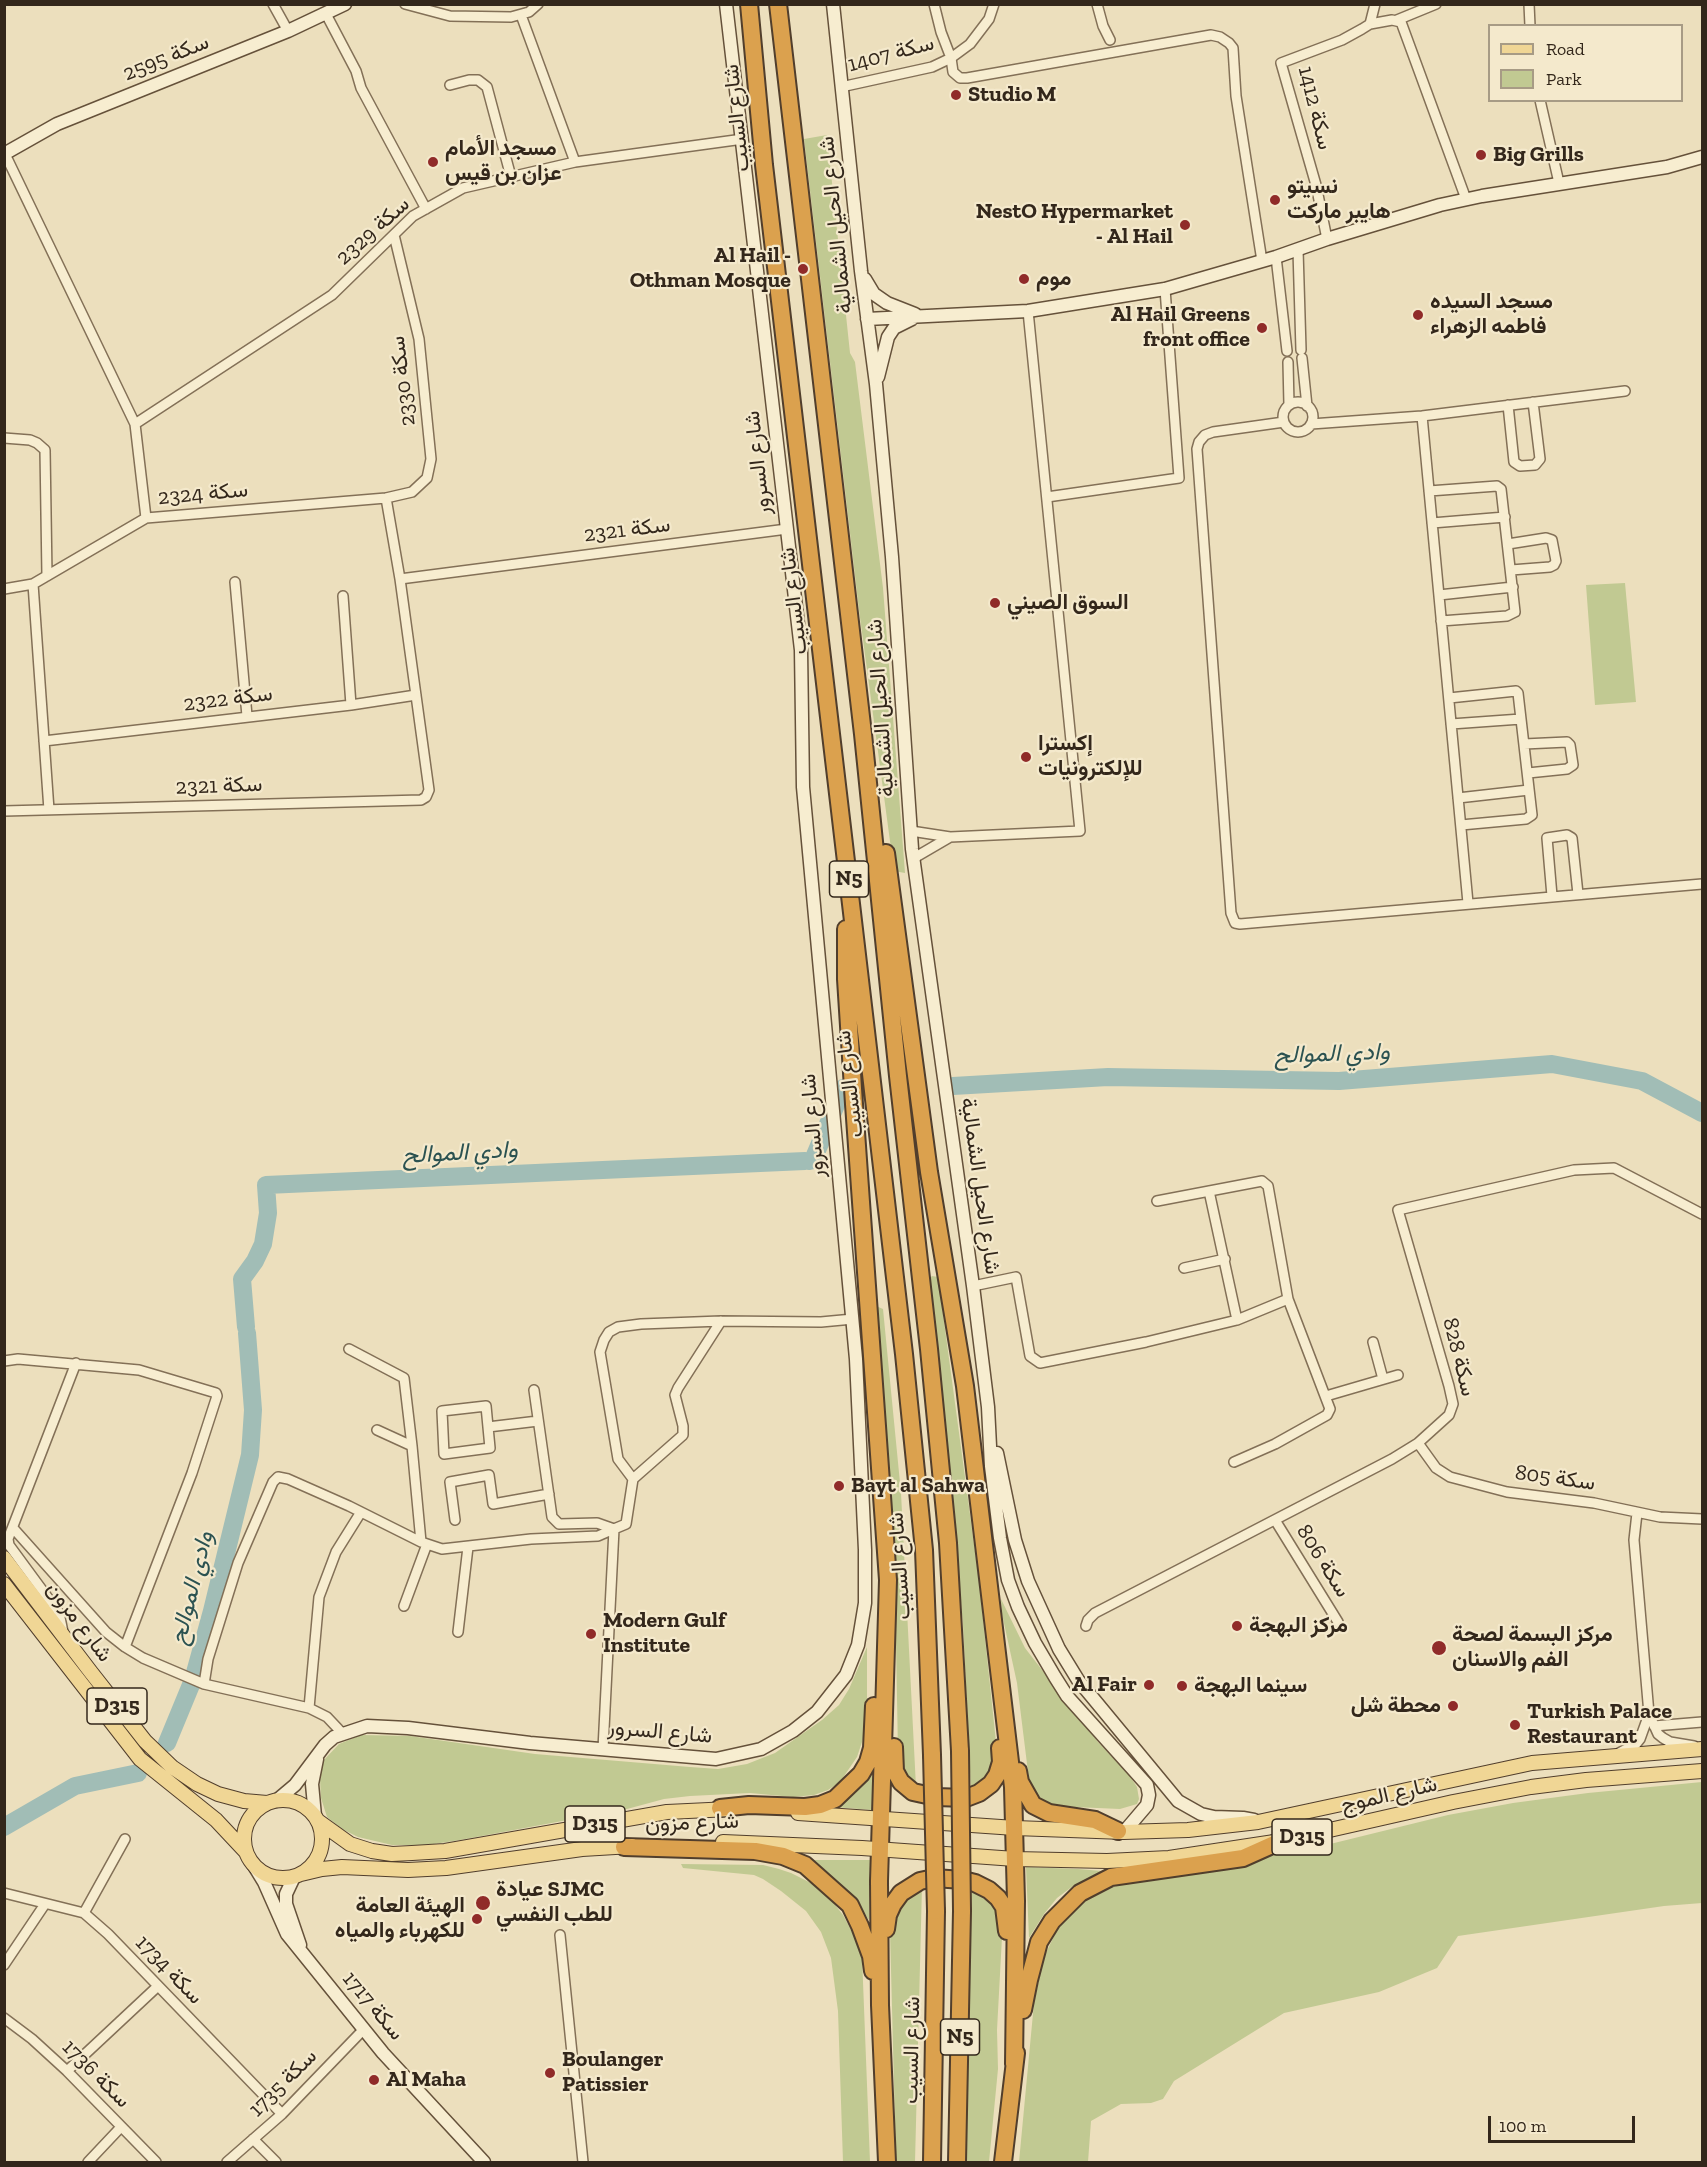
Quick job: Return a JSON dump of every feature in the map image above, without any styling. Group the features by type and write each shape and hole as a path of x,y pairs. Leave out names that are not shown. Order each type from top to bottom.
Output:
{"highway":[{"name":"شارع السيب","path":"749,4 764,165 904,1354 924,1550 936,1911 933,2163"},
{"name":"N5","path":"778,4 863,734 947,1531 960,1752 962,1911 957,2163"},
{"path":"863,734 873,765 878,796 926,1150 965,1386 1013,1787 1016,1972 1014,2064"},
{"path":"844,836 846,979 888,1580 879,1904 881,2029 887,2163"},
{"path":"720,1808 749,1805 805,1807 820,1805 843,1792 861,1774 872,1748 878,1619 888,1580"},
{"path":"886,1657 892,1689 895,1771 901,1782 913,1792 936,1797 966,1798 979,1793 991,1784 1001,1762 999,1721 1001,1690"},
{"path":"999,1667 1011,1697 1020,1782 1033,1805 1049,1813 1095,1820 1121,1832"},
{"path":"1003,2163 1014,2064 1029,1980 1040,1942 1052,1921 1080,1893 1112,1877 1243,1858 1281,1841"},
{"path":"624,1846 755,1851 783,1856 805,1864 850,1905 860,1926 871,1956 881,2029"},
{"path":"881,2029 888,1915 901,1893 920,1881 934,1878 975,1882 998,1898 1004,1908 1007,1924 1008,1978 1014,2017"}],"main road":[{"name":"شارع مزون","path":"4,1558 145,1741 172,1767 197,1784 218,1794 244,1801 272,1802"},
{"name":"شارع مزون","path":"4,1584 140,1759 216,1820 249,1858"},
{"name":"شارع الموج","path":"1015,1828 1121,1832 1188,1830 1258,1822 1532,1763 1702,1748"},
{"name":"شارع الموج","path":"1015,1859 1107,1861 1157,1859 1281,1841 1453,1802 1531,1787 1586,1780 1702,1771"},
{"path":"249,1858 244,1838 247,1824 255,1812 272,1802"},
{"name":"D315","path":"272,1802 298,1803 316,1818"},
{"name":"شارع مزون","path":"316,1818 350,1844 392,1854 446,1851 666,1812 720,1808 1015,1828"},
{"path":"297,1875 316,1860 321,1848 322,1834 316,1818"},
{"name":"شارع مزون","path":"297,1875 342,1867 446,1868 572,1851 697,1842 768,1843 1015,1859"},
{"name":"D315","path":"249,1858 258,1869 271,1876 279,1878 297,1875"}],"street":[{"path":"273,4 288,31"},
{"name":"سكة 2595","path":"5,154 57,124 288,31 345,4"},
{"path":"405,4 450,16 512,17 521,15 538,4"},
{"name":"شارع السرور","path":"272,1802 295,1785 334,1737 367,1726 408,1728 530,1743 716,1759 761,1749 793,1731 817,1713 846,1675 858,1645 865,1603 865,1550 856,1359 802,787 801,650 726,4"},
{"name":"شارع الحيل الشمالية","path":"833,4 861,271 876,384 892,557 911,831 973,1286 988,1407 991,1466 1000,1538 1008,1580 1035,1643 1054,1677 1074,1704 1147,1785 1149,1795 1147,1805 1121,1832"},
{"path":"934,4 951,58 953,72 960,78 1211,35 1229,43 1233,48 1238,107 1262,261"},
{"name":"سكة 1407","path":"841,87 932,67 951,58 970,44 989,19 994,4"},
{"path":"1097,4 1103,26 1110,40"},
{"path":"1375,4 1370,24 1397,20 1436,4"},
{"path":"1529,4 1530,24"},
{"path":"326,14 356,71 361,88 426,208"},
{"path":"521,15 575,162"},
{"path":"1397,20 1401,22 1466,199"},
{"name":"سكة 1412","path":"1327,239 1316,185 1281,63 1342,40 1370,24"},
{"path":"450,85 478,80 488,87 511,177"},
{"path":"1540,102 1559,183"},
{"name":"سكة 2329","path":"135,424 332,295 413,216 463,188 575,162 743,139"},
{"path":"5,154 135,424 146,518"},
{"path":"867,319 1028,310 1165,289 1466,199 1667,166 1702,157"},
{"name":"سكة 2330","path":"386,498 412,492 427,478 431,459 419,339 394,236"},
{"path":"1298,250 1301,354 1307,406"},
{"path":"1276,257 1287,351"},
{"path":"861,271 874,294 887,303 919,315"},
{"path":"1047,497 1179,478 1165,289"},
{"path":"911,831 950,837 1080,831 1028,310"},
{"path":"876,384 888,337 894,328 919,315"},
{"path":"1288,362 1289,405 1284,413 1284,422 1290,429 1304,431 1311,424 1313,414 1307,406 1298,402 1289,405"},
{"path":"1311,424 1422,416 1625,391"},
{"path":"1508,405 1514,462 1520,466 1535,465 1540,459 1533,402"},
{"path":"1422,416 1468,903"},
{"path":"1284,422 1213,432 1205,435 1197,449 1231,913 1235,923 1702,884"},
{"path":"4,438 30,440 45,450 47,576"},
{"path":"1429,491 1497,486 1501,489 1513,587 1515,612 1507,616 1441,621"},
{"path":"386,498 416,695"},
{"name":"سكة 2324","path":"4,589 33,584 146,518 386,498"},
{"path":"1432,523 1505,517"},
{"name":"سكة 2321","path":"400,579 787,530"},
{"path":"1508,544 1546,538 1552,540 1556,561 1550,567 1511,570"},
{"path":"236,582 247,716"},
{"path":"33,584 49,810"},
{"path":"1439,594 1513,587"},
{"path":"343,596 351,705"},
{"path":"1449,698 1516,691 1518,693 1532,815 1530,818 1461,825"},
{"name":"سكة 2321","path":"4,811 421,800 426,797 429,790 416,695"},
{"name":"سكة 2322","path":"44,741 351,705 416,695"},
{"path":"1451,724 1521,719"},
{"path":"1524,744 1567,742 1570,745 1573,765 1567,769 1528,773"},
{"path":"1458,798 1529,790"},
{"path":"1552,896 1547,838 1567,835 1572,838 1578,894"},
{"path":"914,858 950,837"},
{"name":"سكة 828","path":"1086,1626 1095,1613 1392,1459 1418,1443 1446,1420 1453,1404 1398,1210 1574,1170 1614,1168 1702,1214"},
{"path":"1158,1201 1262,1181 1266,1183 1288,1299 1330,1409 1327,1415 1275,1444 1234,1462"},
{"path":"1209,1191 1237,1320"},
{"path":"1185,1268 1225,1259"},
{"path":"973,1286 1016,1277 1030,1356 1040,1363 1146,1342 1237,1320 1288,1299"},
{"path":"633,1479 618,1459 600,1352 603,1340 609,1332 618,1327 721,1322 821,1322 853,1319"},
{"path":"204,1684 208,1659 238,1563 273,1482 278,1477 288,1479 424,1543 442,1549 531,1539 598,1536 626,1524 633,1479 683,1435 675,1395 721,1322"},
{"path":"1373,1342 1383,1380"},
{"path":"349,1349 404,1378 424,1543 404,1606"},
{"path":"4,1361 18,1359 139,1370 216,1393 217,1396 192,1473 125,1647"},
{"path":"64,1637 58,1613 9,1545 8,1539 76,1363"},
{"path":"1326,1396 1398,1375"},
{"path":"534,1390 552,1517 559,1524 597,1523 614,1529"},
{"path":"486,1406 488,1427 490,1448 444,1454 442,1411 486,1406"},
{"name":"شارع الحيل الشمالية","path":"988,1407 1015,1540 1028,1581 1059,1649 1078,1680 1178,1801 1201,1814 1243,1818 1258,1822"},
{"path":"488,1427 538,1421"},
{"path":"377,1430 412,1446"},
{"name":"سكة 805","path":"1418,1443 1436,1468 1450,1477 1507,1492 1594,1503 1660,1517 1702,1519"},
{"path":"454,1520 450,1482 489,1475 493,1504 549,1494"},
{"path":"309,1708 319,1597 336,1552 361,1512"},
{"path":"1637,1513 1634,1540 1650,1714 1658,1734 1670,1742 1702,1748"},
{"name":"سكة 806","path":"1275,1520 1338,1622"},
{"path":"13,1528 106,1632 125,1647 143,1658 204,1684 309,1708 327,1717 343,1734"},
{"path":"603,1749 614,1529"},
{"path":"458,1632 468,1547"},
{"path":"1054,1677 1066,1681 1078,1680"},
{"path":"1609,1758 1636,1744 1644,1733 1650,1714"},
{"path":"1654,1726 1702,1722"},
{"path":"316,1818 312,1784 318,1755"},
{"path":"84,1913 125,1839"},
{"name":"سكة 1717","path":"249,1858 264,1882 287,1934 364,2029 484,2163"},
{"name":"سكة 1717","path":"297,1875 286,1894 286,1904 304,1954"},
{"name":"سكة 1734","path":"4,1893 84,1913 108,1934 282,2114"},
{"path":"4,1965 45,1904"},
{"path":"560,1935 583,2163"},
{"path":"67,2071 158,1986"},
{"name":"سكة 1736","path":"4,2018 32,2039 67,2071 156,2163"},
{"name":"سكة 1735","path":"227,2163 282,2114 364,2029"},
{"path":"88,2163 121,2127"},
{"path":"254,2139 276,2163"}],"green space":[{"path":"827,135 850,353 855,362 883,588 905,873 894,871 859,610 804,139"},
{"path":"1625,583 1636,702 1595,705 1586,585"},
{"path":"932,1276 938,1277 979,1581 996,1742 996,1769 971,1791 963,1625 944,1409 930,1288"},
{"path":"876,1306 883,1309 901,1493 916,1787 903,1774 898,1753 894,1532 876,1343"},
{"path":"1001,1599 1025,1648 1098,1742 1129,1775 1137,1787 1139,1799 1137,1804 1120,1809 1052,1806 1040,1802 1030,1788 1017,1683 1002,1614"},
{"path":"867,1647 867,1707 863,1739 857,1757 840,1782 814,1795 793,1797 750,1793 664,1799 627,1809 427,1845 392,1845 358,1837 342,1829 327,1817 321,1798 320,1780 323,1761 339,1744 361,1735 410,1736 535,1754 690,1767 718,1769 747,1764 775,1753 839,1705 849,1689"},
{"path":"873,1772 872,1810 834,1807"},
{"path":"1702,1782 1702,1903 1664,1906 1458,1936 1437,1968 1379,1992 1284,2013 1174,2081 1163,2099 1151,2103 1121,2104 1091,2121 1088,2162 1019,2162 1034,2003 1044,1957 1056,1932 1069,1914 1096,1892 1133,1881 1318,1847 1448,1815 1513,1803"},
{"path":"808,1860 870,1860 869,1920 836,1880"},
{"path":"681,1864 763,1865 779,1869 817,1886 843,1915 860,1947 862,1956 870,2162 843,2162 838,2011 831,1958 821,1932 806,1911 763,1879 754,1875 683,1868"},
{"path":"1026,1867 1102,1871 1073,1886 1057,1898 1029,1938"},
{"path":"922,1886 915,2162 896,2162 890,1931 897,1905"},
{"path":"971,1888 988,1896 998,1912 1002,1937 997,2030 998,2069 989,2162 962,2162"}],"waterway":[{"name":"وادي الموالح","path":"953,1086 1108,1077 1339,1081 1552,1064 1642,1081 1702,1113"},
{"name":"وادي الموالح","path":"809,1161 813,1160 843,1088"},
{"name":"وادي الموالح","path":"246,1327 242,1279 255,1261 263,1244 268,1213 266,1185 805,1161"},
{"name":"وادي الموالح","path":"167,1743 193,1680 250,1455 253,1410 247,1333"},
{"name":"وادي الموالح","path":"4,1827 75,1786 138,1773"}],"place":[{"name":"Studio M","path":"956,95"},
{"name":"Big Grills","path":"1481,155"},
{"name":"مسجد الأمام عزان بن قيس","path":"433,162"},
{"name":"نسيتو هايبر ماركت","path":"1275,200"},
{"name":"NestO Hypermarket - Al Hail","path":"1185,225"},
{"name":"Al Hail - Othman Mosque","path":"803,269"},
{"name":"موم","path":"1024,279"},
{"name":"مسجد السيده فاطمه الزهراء","path":"1418,315"},
{"name":"Al Hail Greens front office","path":"1262,328"},
{"name":"السوق الصيني","path":"995,603"},
{"name":"إكسترا للإلكترونيات","path":"1026,757"},
{"name":"Bayt al Sahwa","path":"839,1486"},
{"name":"مركز البهجة","path":"1237,1626"},
{"name":"Modern Gulf Institute","path":"591,1634"},
{"name":"مركز البسمة لصحة الفم والاسنان","path":"1439,1648"},
{"name":"Al Fair","path":"1149,1685"},
{"name":"سينما البهجة","path":"1182,1686"},
{"name":"محطة شل","path":"1453,1706"},
{"name":"Turkish Palace Restaurant","path":"1515,1725"},
{"name":"عيادة SJMC للطب النفسي","path":"483,1903"},
{"name":"الهيئة العامة للكهرباء والمياه","path":"477,1919"},
{"name":"Boulanger Patissier","path":"550,2073"},
{"name":"Al Maha","path":"374,2080"}]}
